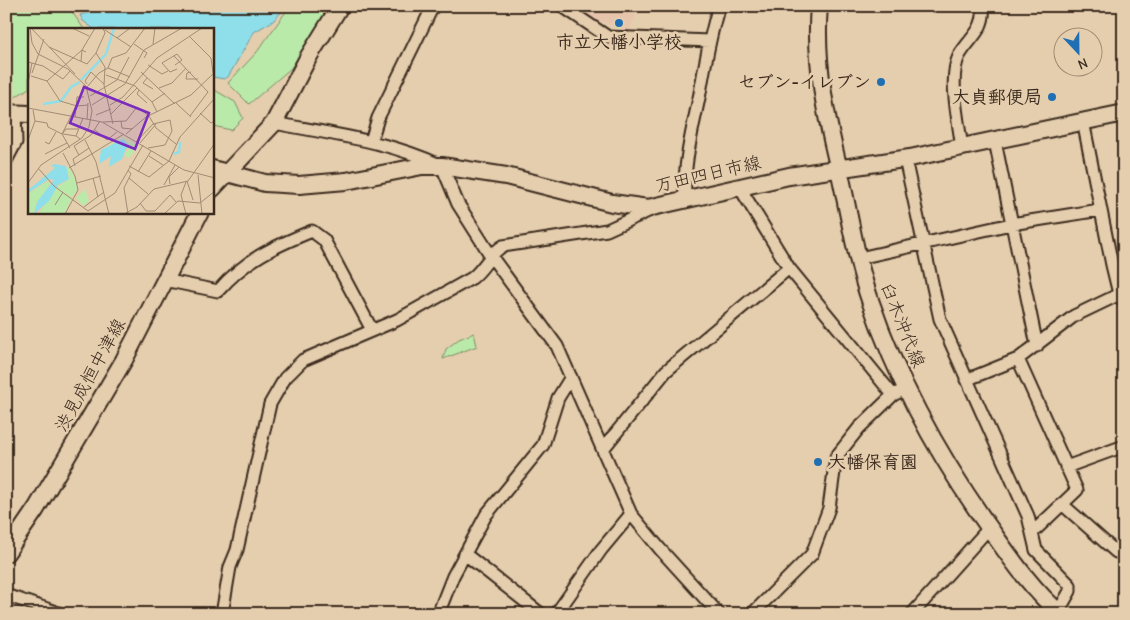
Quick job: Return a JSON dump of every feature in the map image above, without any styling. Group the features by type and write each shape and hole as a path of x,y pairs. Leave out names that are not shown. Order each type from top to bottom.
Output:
{"main road":[{"path":"214,184 220,171 274,123 309,56 340,6"},
{"name":"臼木沖代線","path":"819,6 820,75 838,167 859,258 901,392 989,528 1059,613"},
{"name":"万田四日市線","path":"220,171 265,183 299,185 346,181 422,166 442,166 506,176 612,203 648,208 789,176 838,167 905,159 1124,113"},
{"name":"渋見成恒中津線","path":"6,553 36,510 115,376 199,214"}],"street":[{"path":"372,141 378,118 433,6"},
{"path":"562,6 608,37 710,41"},
{"path":"685,200 684,181 710,41 719,6"},
{"path":"962,148 954,76 959,57 978,33 983,21 983,6"},
{"path":"6,161 16,142 17,114"},
{"path":"966,380 1018,358 1074,316 1122,296 1100,210 1083,122"},
{"path":"274,123 372,141 407,151 442,166 458,204 491,256 557,346 632,514 660,550 720,614"},
{"path":"995,141 1036,346"},
{"path":"905,159 940,319 1028,516 1036,550 1070,585 1070,591 1059,613"},
{"path":"740,188 789,268 901,392 859,428 836,457 829,508 812,554 752,614"},
{"path":"222,614 230,568 237,550 270,404 285,378 303,360 397,320 472,278 480,272 491,256 503,246 608,230 658,207"},
{"path":"859,258 1011,224 1100,210"},
{"path":"164,280 218,291 234,273 250,260 269,249 312,231 324,240 372,330"},
{"path":"603,449 666,370 789,268"},
{"path":"1018,358 1076,490 1032,533"},
{"path":"438,614 453,576 486,514 543,445 558,398 571,377"},
{"path":"1066,467 1124,446"},
{"path":"1062,504 1116,552 1124,554"},
{"path":"556,614 601,550 632,514"},
{"path":"912,614 989,528"},
{"path":"465,554 541,614"},
{"path":"6,595 62,614"}],"shaded area":[{"name":"市立大幡小学校","path":"570,6 639,6 629,31 582,15"}],"green space":[{"path":"6,6 81,6 72,12 83,28 28,28 28,89 6,103"},
{"path":"290,6 331,6 291,68 249,104 228,83 257,52"},
{"path":"214,90 235,102 243,118 231,130 214,126"},
{"path":"474,333 477,346 443,359 446,349 459,339"}],"water":[{"path":"114,6 287,6 273,21 254,32 228,77 224,79 214,77 214,28 93,28 83,21 80,15"}],"place":[{"name":"市立大幡小学校","path":"619,23"},
{"name":"セブン-イレブン","path":"881,82"},
{"name":"大貞郵便局","path":"1052,97"},
{"name":"大幡保育園","path":"818,462"}]}
